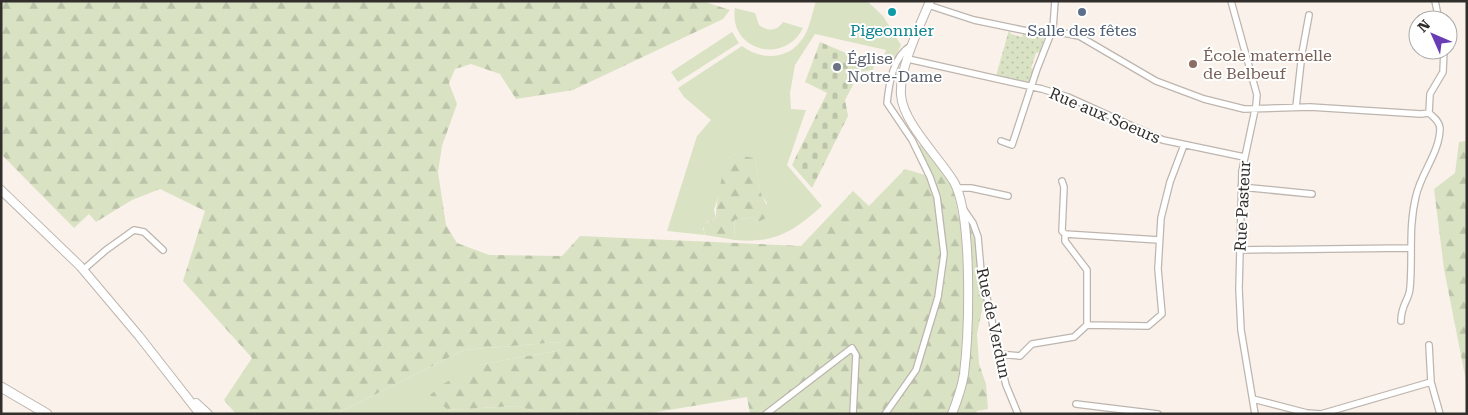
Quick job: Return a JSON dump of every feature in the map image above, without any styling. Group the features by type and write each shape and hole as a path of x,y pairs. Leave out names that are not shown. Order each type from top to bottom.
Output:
{"main road":[{"path":"929,3 908,60 901,88 905,110 956,188 961,205 967,270 964,375 952,414"},
{"path":"1,190 83,270 186,394 200,414"},
{"path":"1,387 46,414"},
{"path":"186,394 208,414"}],"street":[{"path":"1001,142 1012,145 1052,32 1055,1"},
{"name":"Rue Pasteur","path":"1231,1 1255,86 1256,108 1244,157 1241,187 1239,250 1241,330 1255,414"},
{"path":"929,3 983,21 1032,32 1052,32 1079,36 1170,87 1243,109 1296,108 1429,113"},
{"path":"1296,108 1309,15"},
{"path":"885,414 916,370 933,318 943,268 937,196 912,140 887,103 892,73 902,53 913,45"},
{"name":"Rue aux Soeurs","path":"908,60 1032,86 1068,97 1163,140 1244,157"},
{"path":"1401,321 1401,310 1410,288 1409,248 1416,196 1432,158 1440,126 1429,113 1430,94 1443,72 1444,60"},
{"path":"998,354 1020,356 1032,344 1074,337 1087,325 1148,326 1160,317 1163,307 1158,269 1159,240 1164,201 1184,145"},
{"path":"1062,181 1064,187 1062,231 1065,234 1065,242 1087,270 1087,325"},
{"path":"1241,187 1312,194"},
{"path":"956,188 971,188 1008,196"},
{"name":"Rue de Verdun","path":"961,205 973,223 978,237 982,282 990,308 998,354 1018,414"},
{"path":"83,270 106,250 138,229 144,232 163,250"},
{"path":"1065,234 1159,240"},
{"path":"1239,250 1409,248"},
{"path":"1429,345 1431,382 1440,414"},
{"path":"766,414 852,348 856,355 853,414"},
{"path":"1253,399 1307,413 1321,414 1431,382"},
{"path":"1076,404 1158,414"}],"green space":[{"path":"1,1 702,1 730,10 723,19 573,90 516,99 500,74 471,64 455,69 449,83 457,104 442,146 438,172 446,225 457,243 489,255 562,256 580,236 801,246 853,191 869,206 905,169 932,177 920,151 919,146 922,142 953,189 961,227 972,227 975,237 984,300 977,334 979,364 986,384 988,409 977,411 976,414 750,414 747,397 645,414 546,414 516,406 448,410 430,395 443,384 478,365 561,350 561,342 464,350 336,414 236,414 224,400 252,358 183,281 205,211 160,189 132,200 96,222 89,214 74,228 1,154"},
{"path":"816,1 867,1 883,16 901,45 893,63 883,59 886,50 815,34 795,65 790,93 791,109 806,110 787,165 822,206 802,223 772,238 749,241 735,240 734,220 753,217 758,222 767,203 761,195 755,160 734,154 730,158 714,210 716,218 706,223 703,228 705,235 667,231 697,136 711,120 684,97 678,88 742,46 750,51 766,56 774,56 790,51 803,38"},
{"path":"735,8 755,13 759,25 766,29 775,29 783,22 803,28 794,40 783,47 759,48 748,43 740,34 735,22"},
{"path":"1009,30 1011,34 1022,37 1023,33 1029,34 1027,38 1035,39 1038,35 1044,38 1040,52 1036,53 1031,68 1034,69 1030,83 996,76"},
{"path":"732,32 739,43 678,82 671,72"},
{"path":"820,42 874,65 873,70 860,72 845,100 848,116 812,188 792,165 827,93 805,82"},
{"path":"1467,141 1467,386 1444,269 1434,189 1455,173 1459,142"},
{"path":"734,154 755,160 761,194 768,208 766,218 758,222 753,217 734,220 735,240 705,235 703,225 716,218 723,174 726,165"},
{"path":"561,342 561,350 478,365 448,410 516,406 546,414 336,414 464,350"}],"place":[{"name":"Pigeonnier","path":"892,12"},
{"name":"Salle des fêtes","path":"1082,12"},
{"name":"École maternelle de Belbeuf","path":"1193,64"},
{"name":"Église Notre-Dame","path":"837,67"}]}
